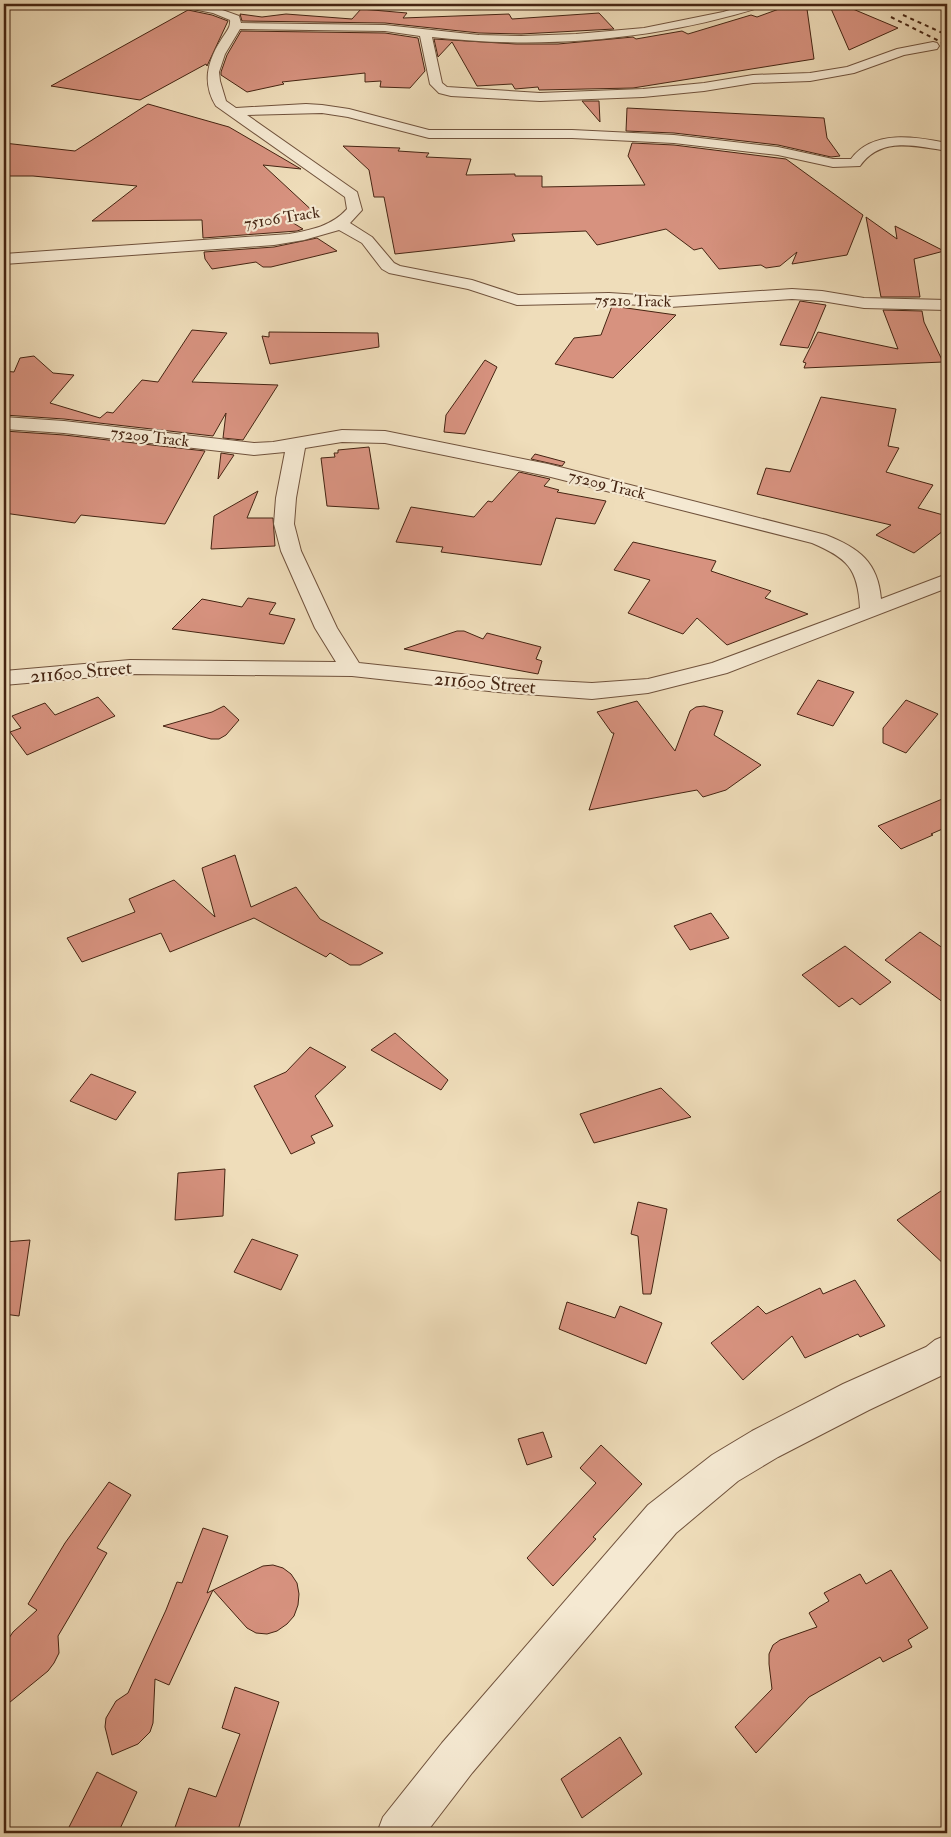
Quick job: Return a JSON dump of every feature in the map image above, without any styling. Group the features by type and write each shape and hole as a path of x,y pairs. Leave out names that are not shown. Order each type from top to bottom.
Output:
{"street":[{"path":"181,4 200,6 228,14 235,18 236,26 385,28 505,40 610,35 688,24 761,4"},
{"name":"75106 Track","path":"4,259 253,242 318,232 347,220 355,210 352,195 221,103 214,90 212,76 217,55 236,26"},
{"path":"426,32 436,84 439,88 451,92 540,97 634,94 704,88 753,80 810,77 850,70 901,52 933,46"},
{"path":"233,112 306,108 335,110 414,131 438,134 572,134 708,141 778,151 842,165 855,163 865,151 890,143 927,144 947,148"},
{"name":"75210 Track","path":"340,224 367,240 388,266 395,270 472,286 517,300 608,298 670,302 792,294 822,296 864,303 947,305"},
{"name":"75209 Track","path":"4,423 64,427 231,448 272,448 342,436 385,437 548,470 819,539 835,545 858,560 864,569 871,594 871,611"},
{"path":"296,443 286,498 284,524 292,551 326,628 352,669"},
{"name":"211600 Street","path":"4,678 130,667 352,669 498,685 583,691 648,686 719,668 871,611 947,580"},
{"path":"400,1833 457,1758 662,1519 725,1468 765,1444 856,1397 939,1359 947,1352"}],"building":[{"path":"829,4 841,4 898,28 849,50"},
{"path":"790,5 807,9 814,59 633,88 539,90 538,87 515,89 512,84 477,86 452,42 438,57 434,39 516,44 558,44 633,37 636,39 682,31 688,34 751,15 757,17"},
{"path":"361,9 407,13 403,18 509,14 512,19 599,13 614,29 521,34 479,33 385,23 242,21 240,14 262,17 286,14 352,19"},
{"path":"188,10 212,15 228,21 207,66 206,64 140,100 51,86"},
{"path":"241,31 385,33 418,38 425,71 410,88 380,87 381,81 365,82 365,73 282,82 284,84 247,92 221,75 227,55"},
{"path":"582,101 599,101 600,122"},
{"path":"148,104 229,127 301,169 263,165 318,216 290,221 303,229 297,231 203,238 202,220 92,221 137,186 33,176 4,176 4,143 75,151"},
{"path":"627,108 824,118 827,138 840,156 831,157 778,145 674,133 626,131"},
{"path":"632,143 674,145 786,159 863,215 847,255 792,264 797,252 780,266 766,268 761,265 719,269 702,248 694,250 666,229 597,245 586,231 512,234 515,241 395,254 384,197 374,197 369,170 343,146 400,148 398,151 429,153 426,157 471,159 466,175 515,174 515,176 542,176 542,187 645,185 628,156"},
{"path":"866,217 897,239 895,226 944,251 914,259 920,297 881,297"},
{"path":"317,238 337,251 271,267 263,267 256,262 212,269 205,259 204,252 274,247"},
{"path":"800,301 826,305 808,348 780,345"},
{"path":"612,306 676,315 613,378 555,364 574,338 601,335"},
{"path":"883,310 922,311 924,322 943,362 804,368 806,363 803,362 818,332 898,349"},
{"path":"192,330 227,333 192,382 278,385 243,440 223,438 226,413 213,436 64,419 4,415 4,371 14,372 20,358 34,356 53,373 74,375 50,403 100,418 107,412 113,413 142,380 158,382"},
{"path":"269,332 378,333 379,347 270,364 262,336 269,337"},
{"path":"485,360 497,367 465,434 444,432 446,415"},
{"path":"821,397 896,409 888,446 899,448 886,472 933,485 918,508 947,516 947,528 914,553 876,535 891,525 757,494 766,468 790,472"},
{"path":"4,431 64,435 205,451 165,524 81,515 75,523 4,513"},
{"path":"369,447 379,509 327,506 321,458 335,457 334,453 338,453 338,450"},
{"path":"221,453 234,455 218,479"},
{"path":"535,454 565,462 562,466 531,459"},
{"path":"519,472 550,479 544,486 559,490 557,492 606,501 595,524 556,518 541,565 441,552 443,547 396,542 411,507 474,517 488,501 492,502"},
{"path":"258,491 247,518 273,518 275,546 211,549 214,516"},
{"path":"633,542 716,561 711,571 771,591 765,598 808,614 727,645 697,618 683,634 628,613 650,580 614,570"},
{"path":"248,598 276,603 269,614 295,619 284,644 172,629 202,599 242,607"},
{"path":"457,631 464,631 483,639 487,633 541,647 536,659 542,661 538,674 404,649"},
{"path":"818,680 854,692 833,726 797,714"},
{"path":"98,697 115,716 27,755 10,732 21,728 12,716 45,703 55,715"},
{"path":"906,700 938,714 906,753 883,743 883,728"},
{"path":"637,701 675,751 690,711 696,707 704,706 723,711 714,735 761,765 726,790 703,797 697,790 589,810 614,733 612,733 597,712"},
{"path":"224,706 239,720 226,735 219,739 211,739 163,726 212,712"},
{"path":"947,797 947,827 901,849 878,826"},
{"path":"235,855 251,907 296,887 320,919 383,953 360,965 350,965 330,953 326,957 254,918 170,952 161,933 82,962 67,938 135,912 129,899 174,880 215,917 202,868"},
{"path":"711,913 729,938 690,950 674,926"},
{"path":"920,932 947,951 947,1005 885,960"},
{"path":"845,946 891,982 860,1005 852,998 839,1007 802,975"},
{"path":"395,1033 448,1080 441,1090 371,1050"},
{"path":"310,1047 346,1067 315,1096 333,1126 311,1136 315,1143 291,1154 254,1086 286,1072"},
{"path":"91,1074 136,1092 116,1120 70,1101"},
{"path":"661,1088 691,1117 594,1143 580,1114"},
{"path":"225,1169 223,1216 175,1220 178,1173"},
{"path":"947,1187 947,1267 897,1220"},
{"path":"638,1202 667,1209 651,1294 643,1294 638,1236 631,1234"},
{"path":"252,1239 298,1255 281,1290 234,1272"},
{"path":"30,1240 19,1316 4,1314 4,1242"},
{"path":"855,1280 885,1326 860,1337 858,1334 805,1358 792,1336 743,1380 711,1343 758,1306 766,1314 820,1288 823,1294"},
{"path":"567,1302 615,1318 620,1306 662,1323 646,1364 559,1329"},
{"path":"543,1432 552,1457 527,1465 518,1439"},
{"path":"601,1445 642,1484 593,1537 596,1539 553,1586 527,1558 596,1483 580,1468"},
{"path":"109,1482 131,1495 97,1548 107,1553 58,1636 59,1653 54,1663 48,1671 4,1707 4,1649 7,1641 13,1632 37,1610 28,1604 65,1543"},
{"path":"203,1528 228,1536 207,1593 213,1590 169,1685 155,1679 153,1723 150,1732 138,1744 112,1755 105,1727 106,1718 116,1701 128,1693 177,1582 182,1583"},
{"path":"273,1565 283,1568 291,1574 297,1583 298,1605 294,1616 277,1631 267,1634 256,1633 247,1628 213,1590 263,1566"},
{"path":"891,1570 928,1628 908,1640 912,1647 883,1662 880,1657 809,1697 756,1753 735,1727 772,1689 769,1654 773,1645 780,1640 817,1627 809,1613 829,1601 824,1593 860,1574 866,1584"},
{"path":"235,1687 279,1702 237,1833 173,1833 189,1788 216,1797 240,1734 222,1728"},
{"path":"620,1737 642,1774 582,1818 561,1779"},
{"path":"97,1772 137,1792 118,1833 66,1833"}],"railway":[{"path":"903,15 947,35"},
{"path":"891,17 947,45"}]}
